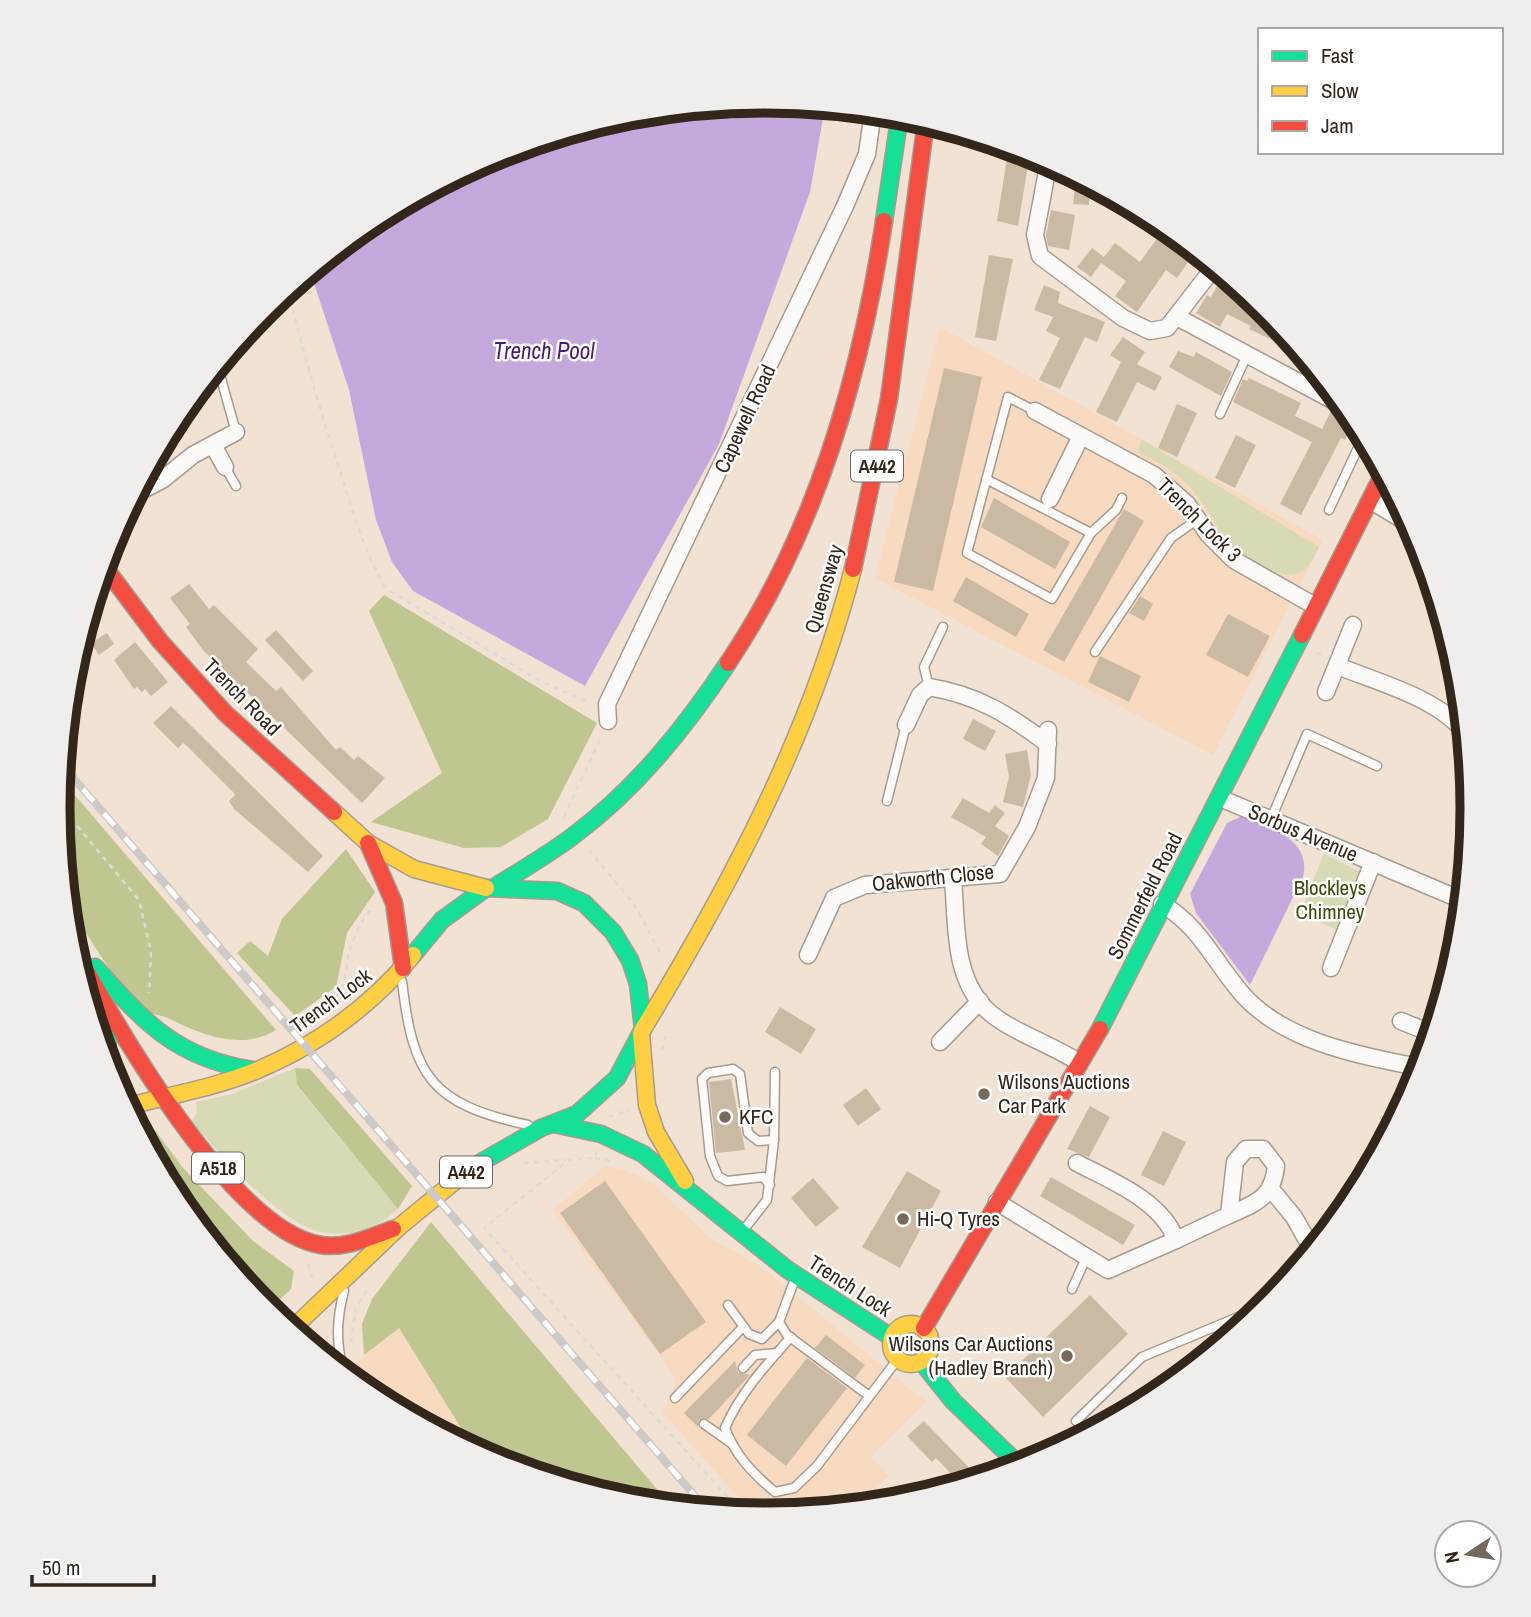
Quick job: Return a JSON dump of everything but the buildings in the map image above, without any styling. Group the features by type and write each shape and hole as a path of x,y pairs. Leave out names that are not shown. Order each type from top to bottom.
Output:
{"main road":[{"name":"Queensway","path":"491,887 576,834 655,759 702,702 747,633 794,543 838,429 863,335 887,206 898,126"},
{"name":"Queensway","path":"642,1031 723,895 771,797 822,671 852,573 879,457 924,132"},
{"name":"Sommerfeld Road","path":"923,1328 1110,1012 1162,904 1220,797 1379,482"},
{"name":"Trench Road","path":"111,575 160,641 216,704 368,843"},
{"path":"368,843 414,869 491,887 557,891 584,903 613,932 630,960 638,984 647,1105 656,1132 690,1189"},
{"path":"368,843 393,890 400,916 402,970"},
{"name":"Trench Lock","path":"258,1070 292,1055 350,1018 402,970 442,920 491,887"},
{"name":"A518","path":"86,958 153,1032 188,1053 216,1064 258,1070"},
{"name":"A518","path":"93,985 108,1015 160,1095 224,1175 288,1231 312,1243 336,1246 399,1227"},
{"name":"A518","path":"108,1015 108,1034"},
{"name":"A442","path":"299,1323 399,1227 489,1154 577,1114 617,1078 642,1031"},
{"name":"A442","path":"136,1103 258,1070"},
{"name":"Trench Lock","path":"548,1126 614,1139 643,1154 796,1276 891,1337"},
{"path":"905,1324 923,1328 931,1345 921,1361 909,1364 897,1360 891,1349 891,1337 905,1324"},
{"path":"921,1361 953,1401 1012,1458"}],"street":[{"name":"Capewell Road","path":"608,721 607,704 845,206 867,154 872,121"},
{"path":"1047,173 1035,235 1040,256 1123,318 1150,331 1167,328 1209,274"},
{"path":"1177,317 1325,397"},
{"name":"Trench Lock 3","path":"1035,411 1154,475 1187,504 1234,559 1315,606"},
{"path":"151,484 236,432"},
{"path":"1050,499 1081,436"},
{"path":"213,445 225,467"},
{"path":"1370,500 1396,515"},
{"path":"1326,692 1353,625"},
{"path":"1338,666 1417,698 1455,721"},
{"path":"906,725 919,695 929,687"},
{"name":"Oakworth Close","path":"808,955 834,898 865,885 911,879 953,879 1000,874 1027,827 1046,778 1048,737 961,692 929,687"},
{"name":"Sorbus Avenue","path":"1220,797 1455,897"},
{"path":"1331,968 1373,862"},
{"path":"953,879 957,952 980,1001 1000,1018 1078,1062"},
{"path":"1162,904 1183,917 1242,994 1265,1014 1291,1030 1350,1052 1412,1065"},
{"path":"940,1042 980,1001"},
{"path":"1401,1021 1424,1031"},
{"path":"997,1202 1108,1270 1259,1202 1271,1189 1276,1166 1263,1149 1246,1149 1235,1162 1229,1215"},
{"path":"1077,1163 1161,1214 1171,1226 1176,1240"},
{"path":"1271,1189 1294,1217 1308,1243"}],"lane":[{"path":"1220,414 1247,355"},
{"path":"221,377 236,432"},
{"path":"1035,411 1008,397 967,552 1052,599 1091,533 1116,510 1122,498"},
{"path":"1329,510 1359,446"},
{"path":"225,467 236,486"},
{"path":"986,479 1091,533"},
{"path":"1095,652 1171,538 1198,519"},
{"path":"929,687 924,667 943,627"},
{"path":"887,801 906,725"},
{"path":"1271,819 1307,734 1377,766"},
{"name":"Trench Lock","path":"402,970 407,1026 414,1052 424,1072 445,1096 498,1119 548,1126"},
{"path":"769,1185 763,1177 727,1181 718,1176 710,1156 702,1079 708,1073 733,1069 740,1074 748,1133 758,1141 774,1140"},
{"path":"742,1232 767,1200 774,1140 775,1072"},
{"path":"1072,1289 1086,1258"},
{"path":"728,1305 749,1334 762,1339 779,1322 796,1276"},
{"path":"340,1358 336,1345 339,1312 348,1278"},
{"path":"779,1322 791,1337 868,1395"},
{"path":"1076,1421 1142,1357 1229,1326"},
{"path":"676,1398 743,1327"},
{"path":"730,1443 725,1428 732,1412 791,1337"},
{"path":"743,1368 755,1355 778,1353"},
{"path":"704,1424 730,1443 752,1472 775,1492 794,1488 817,1465 897,1360"}],"path":[{"path":"291,301 324,428 362,538 377,574 387,589 540,681 584,703"},
{"path":"563,814 608,721"},
{"path":"70,818 139,900 151,952 148,988 152,1001"},
{"path":"595,1158 617,1162"},
{"path":"524,1163 569,1160"},
{"path":"500,1213 484,1228 733,1503"},
{"path":"326,1347 353,1342 356,1307 374,1280"}],"shaded area":[{"path":"940,327 1323,540 1213,755 875,578"},
{"path":"605,1166 626,1170 654,1184 710,1238 762,1267 926,1402 870,1457 889,1475 867,1496 811,1503 744,1504 662,1412 673,1394 675,1377 553,1210"},
{"path":"399,1327 466,1436 418,1411 351,1367"}],"green space":[{"path":"1141,439 1319,547 1311,562 1302,571 1291,575 1254,564 1227,541 1190,487 1172,471 1138,452"},
{"path":"384,595 597,723 548,819 501,847 464,848 371,822 442,773 369,611"},
{"path":"70,790 276,1030 263,1036 236,1040 209,1035 147,1012 127,992 81,925 71,854"},
{"path":"346,849 375,892 347,933 336,987 295,1016 237,953 250,941 268,956 282,919"},
{"name":"Blockleys Chimney","path":"1324,854 1365,874 1342,932 1300,913"},
{"path":"295,1068 297,1086 398,1209 380,1222 359,1231 337,1234 314,1230 298,1223 264,1198 191,1121 197,1113 196,1102 232,1094"},
{"path":"295,1068 310,1069 412,1186 398,1209 297,1085"},
{"path":"149,1130 155,1130 183,1168 253,1241 294,1271 291,1289 277,1303 243,1267 187,1195"},
{"path":"431,1222 663,1496 630,1491 542,1467 466,1436 399,1328 364,1355 362,1324 372,1299"}],"water":[{"name":"Trench Pool","path":"720,114 824,115 810,192 719,444 585,686 413,591 392,562 376,520 349,390 313,281 379,230 418,206 499,166 542,150 630,126"},
{"path":"1242,816 1287,837 1301,853 1304,864 1303,877 1250,985 1196,913 1190,894 1227,823"}],"railway":[{"path":"71,775 699,1501"}],"traffic: fast":[{"path":"884,221 898,126"},
{"path":"1100,1029 1302,635"},
{"path":"496,886 564,843 618,798 677,734 728,663"},
{"path":"413,955 442,920 486,888 557,891 584,903 613,932 630,960 638,984 643,1029 617,1078 577,1114 541,1128 471,1168"},
{"path":"95,967 130,1005 163,1035 202,1057 252,1070"},
{"path":"108,1016 108,1034"},
{"path":"554,1124 601,1134 643,1154 788,1270 891,1337"},
{"path":"921,1361 953,1401 1012,1458"}],"traffic: slow":[{"path":"643,1029 707,919 765,807 814,691 853,569"},
{"path":"334,812 368,843 414,869 486,888"},
{"path":"137,1104 228,1081 282,1059 344,1021 380,990 413,955"},
{"path":"641,1033 647,1105 656,1132 685,1181"},
{"path":"298,1323 399,1227 471,1168"},
{"path":"911,1324 919,1325 925,1330 930,1336 931,1344 930,1352 925,1358 919,1363 911,1364 903,1363 897,1358 892,1352 891,1344 892,1336 897,1330 903,1325 911,1324"}],"traffic: jam":[{"path":"853,569 889,399 925,132"},
{"path":"728,663 759,613 786,560 830,451 862,337 884,221"},
{"path":"1302,635 1379,482"},
{"path":"111,575 160,641 225,713 334,812"},
{"path":"368,843 394,903 403,968"},
{"path":"92,979 144,1068 178,1117 213,1163 250,1203 286,1231 321,1245 349,1244 393,1229"},
{"path":"924,1328 1100,1029"}],"place":[{"name":"Wilsons Auctions Car Park","path":"984,1094"},
{"name":"KFC","path":"725,1117"},
{"name":"Hi-Q Tyres","path":"903,1219"},
{"name":"Wilsons Car Auctions (Hadley Branch)","path":"1067,1356"}]}
